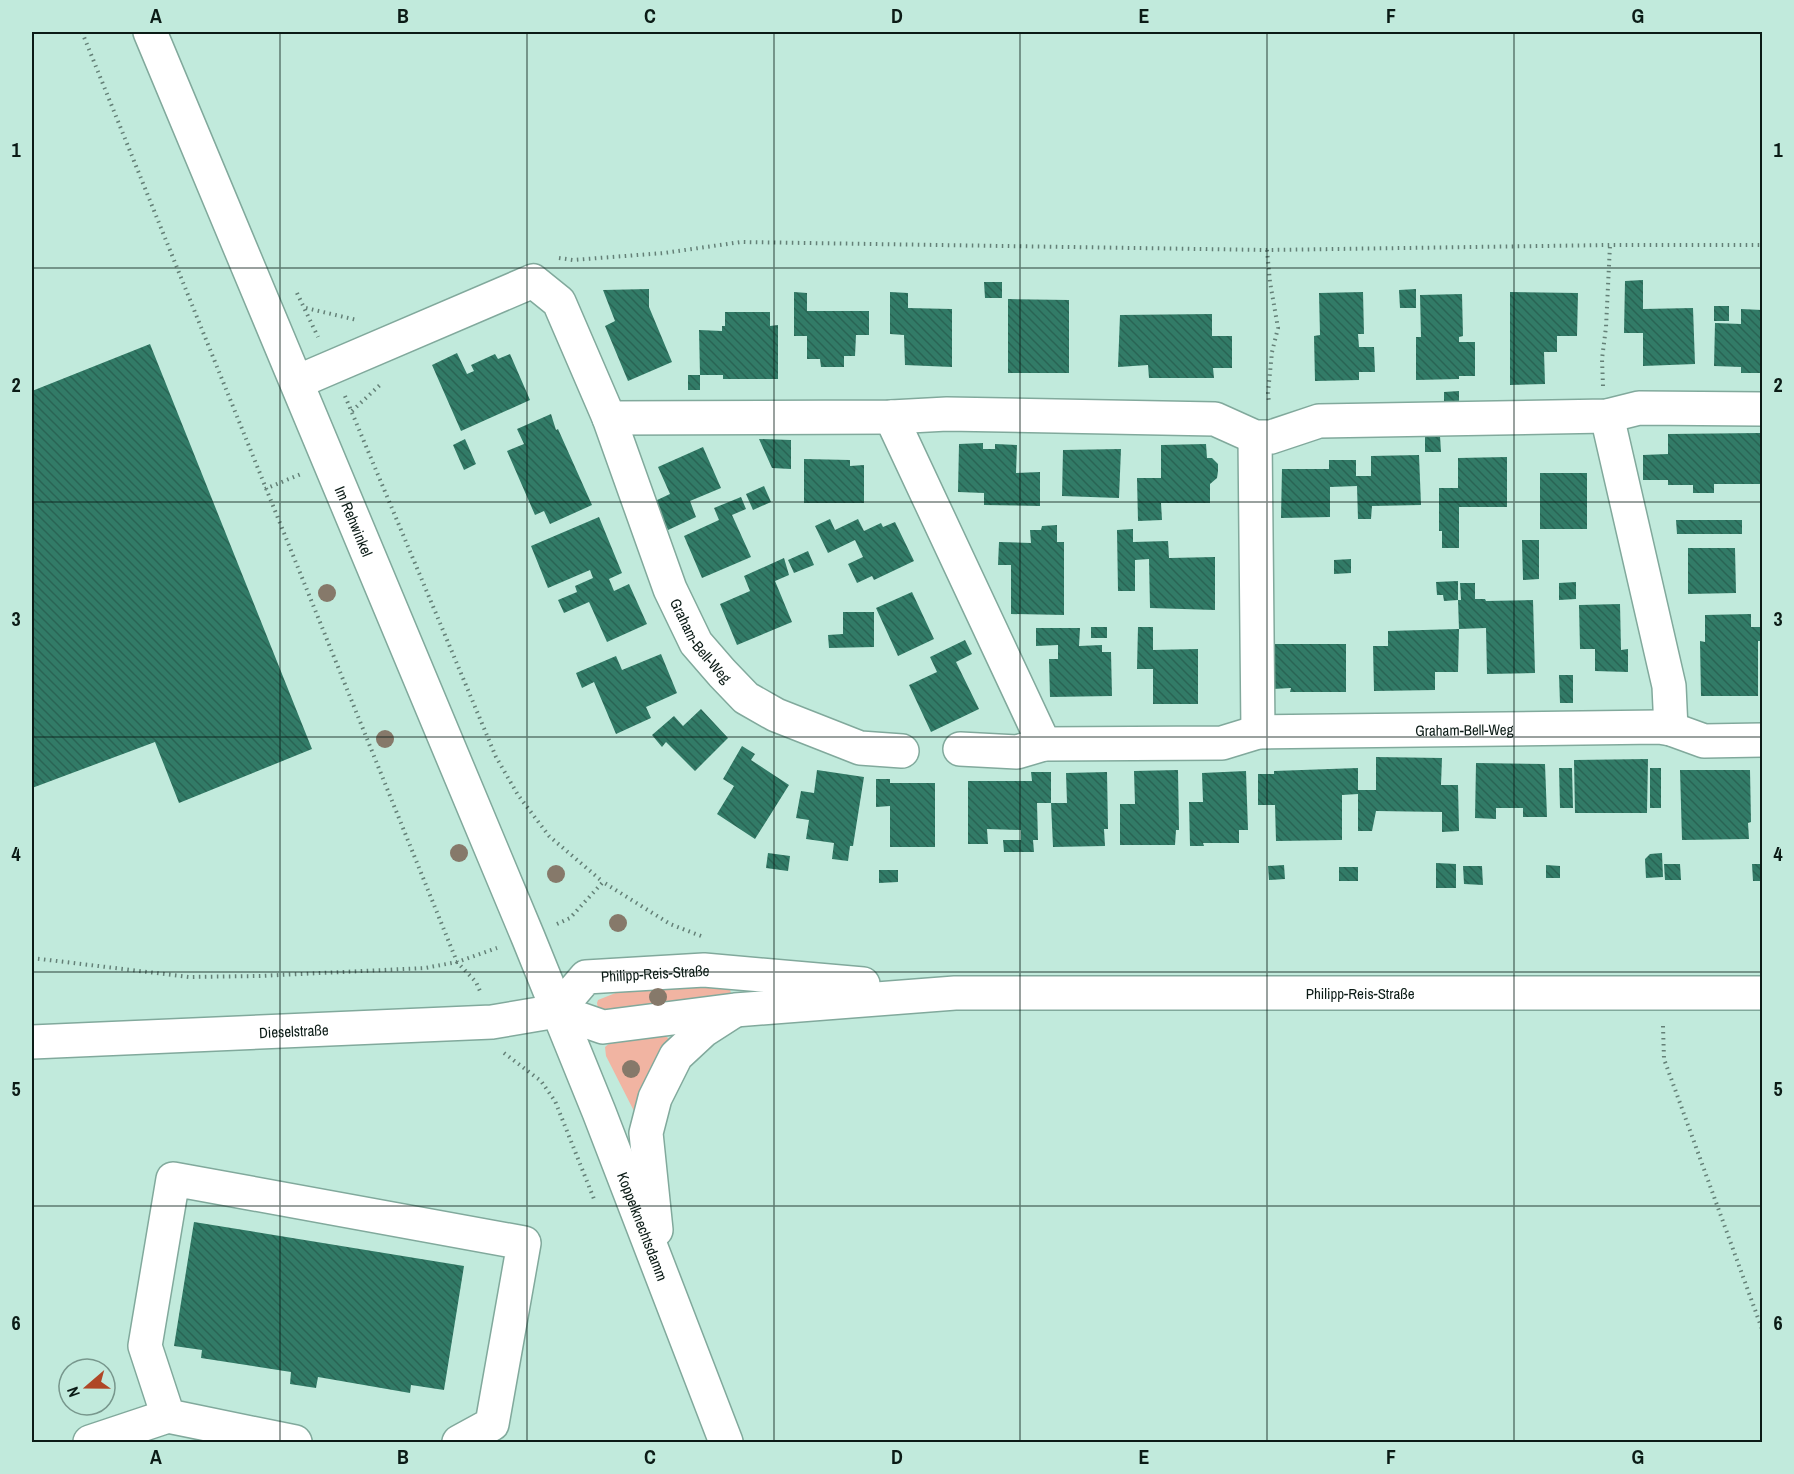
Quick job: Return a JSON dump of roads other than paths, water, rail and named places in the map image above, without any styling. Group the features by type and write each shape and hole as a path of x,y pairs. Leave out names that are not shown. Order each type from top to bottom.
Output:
{"street":[{"name":"Im Rehwinkel","path":"150,32 557,1011"},
{"name":"Graham-Bell-Weg","path":"297,382 533,281 559,302 609,418 670,589 696,643 746,698 776,715 860,748 902,751"},
{"path":"609,418 891,417 947,414 1215,419 1263,437 1319,421 1607,416 1639,408 1762,409"},
{"path":"1607,416 1669,687 1671,729"},
{"path":"891,417 1044,744"},
{"path":"1258,732 1263,437"},
{"name":"Graham-Bell-Weg","path":"960,749 1017,752 1044,744 1222,743 1258,732 1659,727 1704,741 1762,740"},
{"name":"Philipp-Reis-Straße","path":"955,993 704,970 586,977 557,1011 603,1027 735,1010 955,993 1762,993"},
{"path":"662,1279 646,1133 655,1098 676,1056 704,1030 735,1010"},
{"name":"Dieselstraße","path":"32,1042 492,1022 557,1011"},
{"name":"Koppelknechtsdamm","path":"557,1011 599,1112 726,1443"},
{"path":"168,1416 145,1346 172,1179 524,1243 492,1424 459,1443"},
{"path":"90,1443 168,1416 295,1443"}]}
